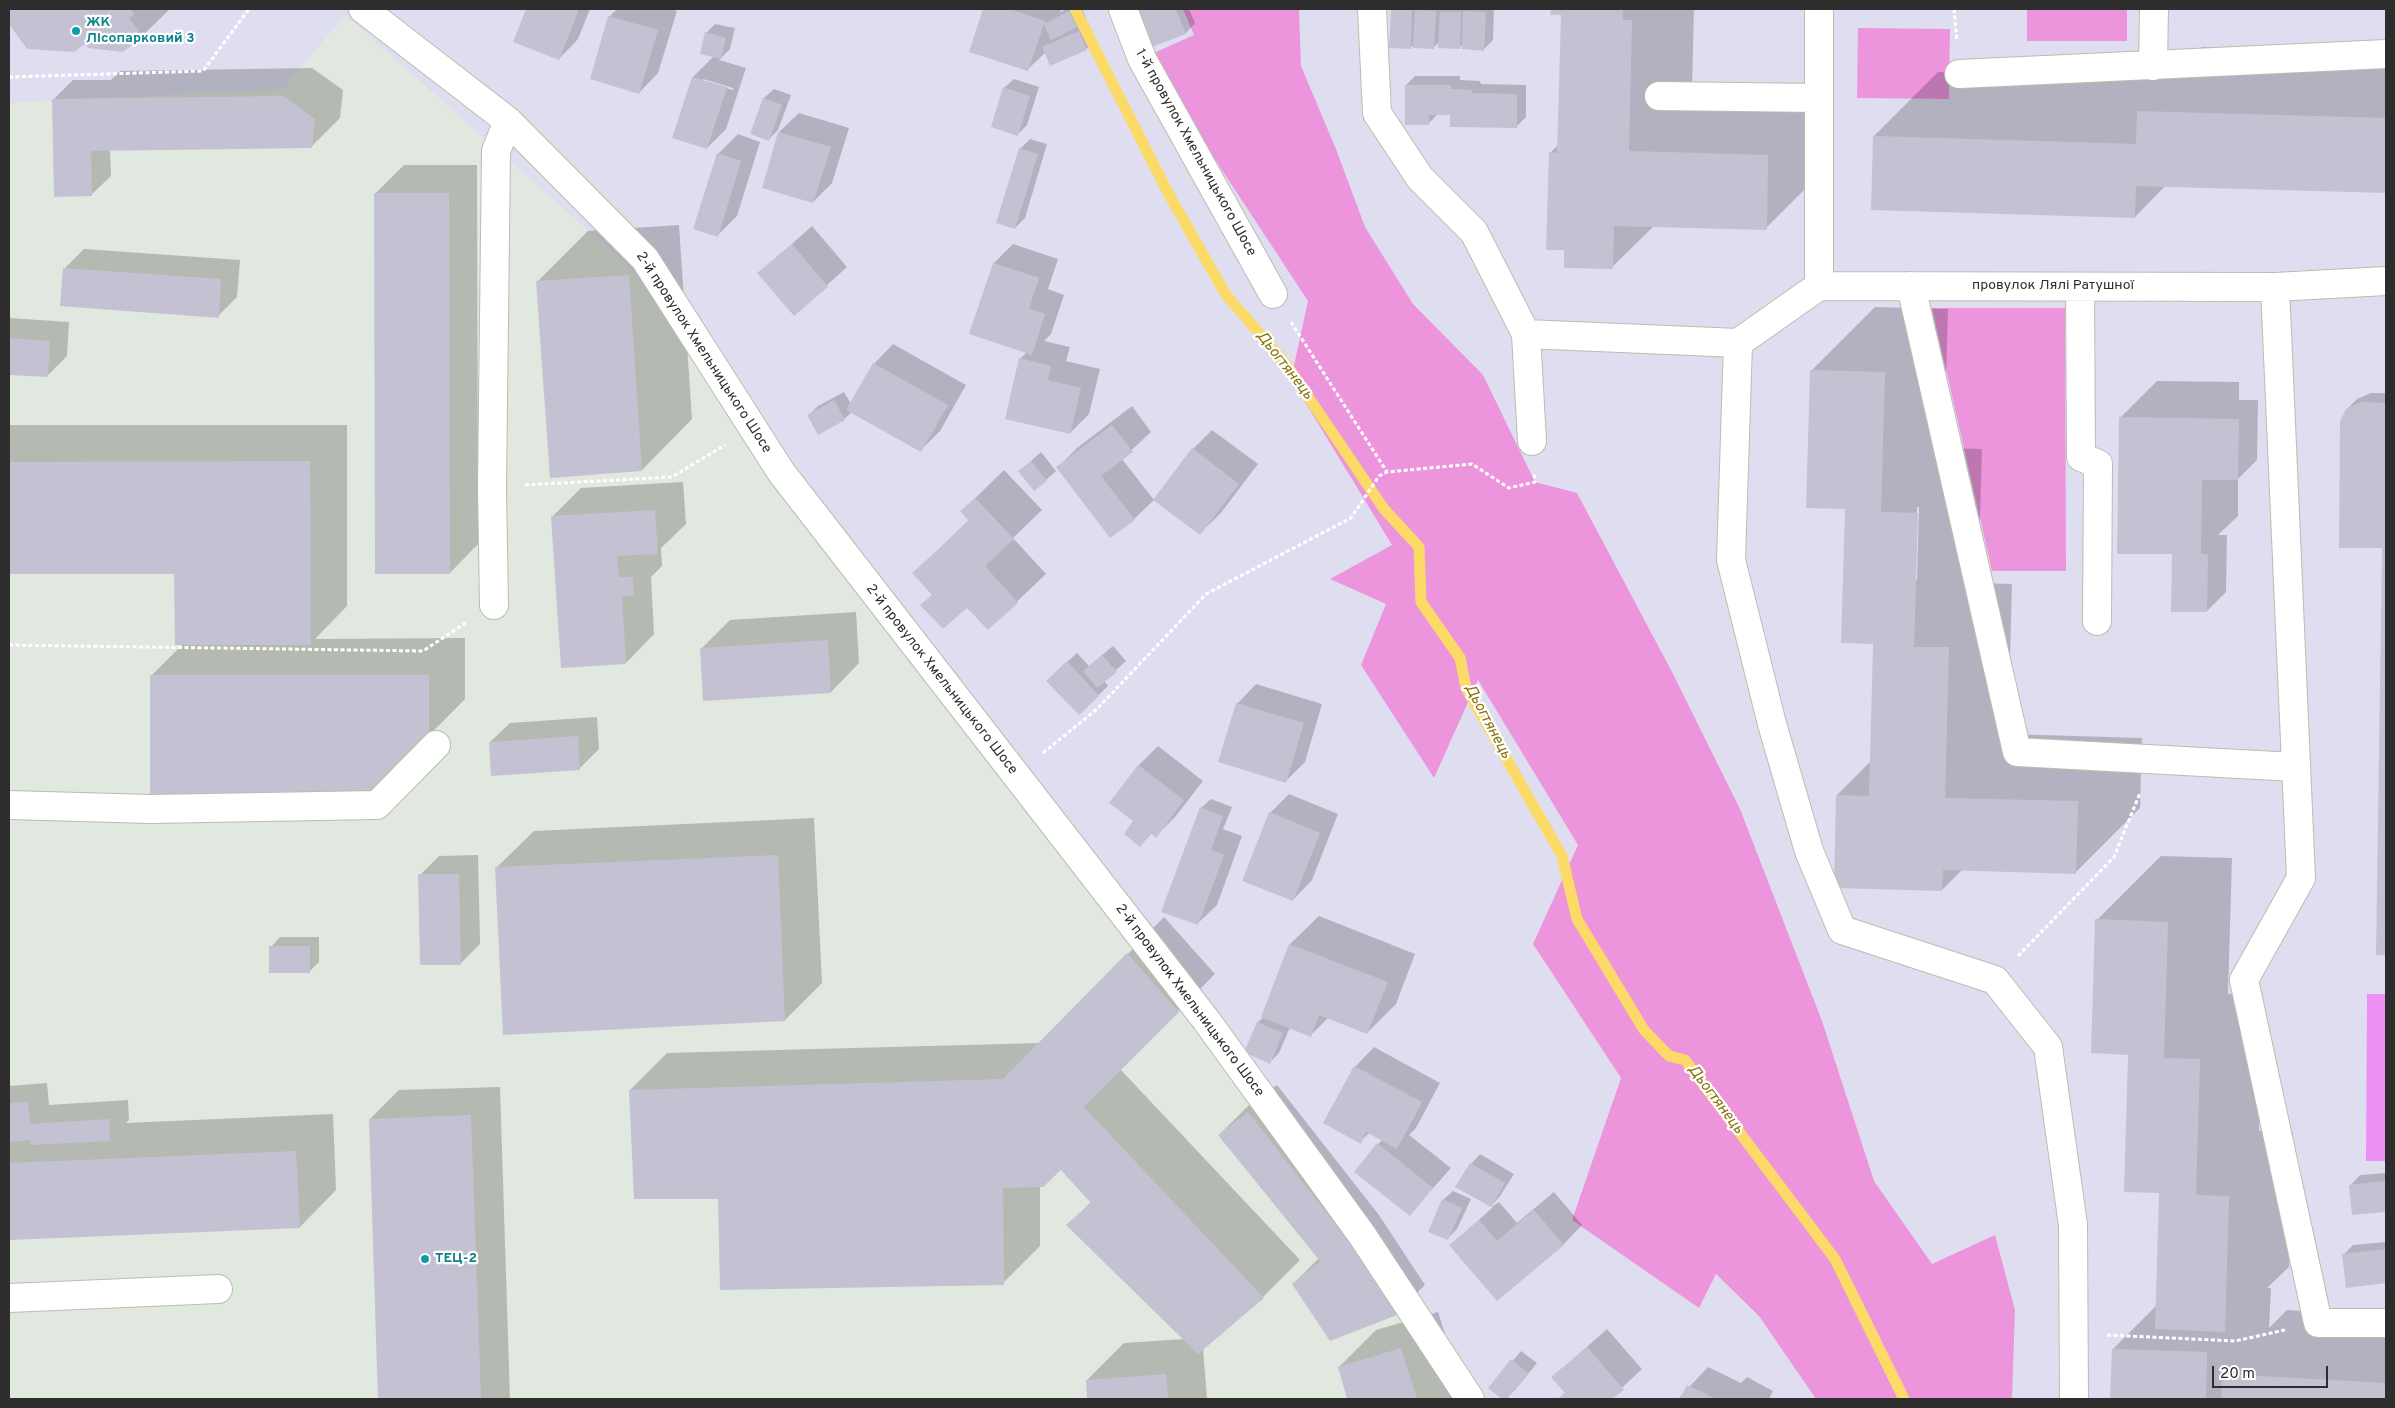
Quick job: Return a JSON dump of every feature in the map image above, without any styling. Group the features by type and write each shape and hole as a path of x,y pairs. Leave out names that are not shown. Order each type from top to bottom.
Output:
{"street":[{"name":"2-й провулок Хмельницького Шосе","path":"363,9 508,121 645,260 781,472 1206,1020 1362,1235 1470,1399"},
{"name":"1-й провулок Хмельницького Шосе","path":"1122,9 1142,59 1273,294"},
{"path":"1372,9 1377,113 1420,178 1474,232 1526,334 1532,441"},
{"path":"1526,334 1738,344 1819,286 1819,9"},
{"path":"2154,9 2154,66"},
{"path":"1959,74 2386,54"},
{"path":"1659,96 1818,98"},
{"path":"494,605 492,487 496,151 508,121"},
{"name":"провулок Лялі Ратушної","path":"1819,286 2275,287 2386,281"},
{"path":"1911,286 2018,752 2295,767"},
{"path":"2080,287 2081,457 2098,464 2097,621"},
{"path":"2275,287 2301,878 2244,980 2318,1323 2386,1323"},
{"path":"1738,344 1731,560 1772,724 1809,851 1842,930 1995,980 2048,1048 2073,1225 2074,1399"},
{"path":"9,805 151,809 376,805 436,745"},
{"path":"9,1298 218,1289"}],"path":[{"path":"9,77 204,71 249,9"},
{"path":"1273,294 1387,472"},
{"path":"492,487 672,477 752,429"},
{"path":"1015,775 1097,709 1206,594 1351,518 1379,476 1387,472 1472,464 1509,488 1535,482 1532,441"},
{"path":"9,645 423,651 494,605"},
{"path":"1995,980 2114,857 2154,759"},
{"path":"2074,1333 2235,1341 2318,1323"}],"shaded area":[{"path":"1183,9 1299,9 1301,66 1336,149 1365,227 1413,304 1483,375 1535,482 1577,493 1672,672 1740,809 1822,1021 1874,1181 1932,1264 1995,1235 2015,1310 2012,1399 1816,1399 1759,1316 1716,1274 1699,1308 1572,1220 1621,1078 1533,944 1578,845 1478,680 1434,778 1361,665 1386,604 1330,579 1392,545 1291,379 1308,301 1147,56 1194,35"},
{"path":"2027,9 2127,9 2127,41 2027,41"},
{"path":"345,15 633,270 771,479 1198,1025 1354,1241 1459,1399 9,1399 9,103 283,89"},
{"path":"1858,28 1950,29 1949,99 1857,98"},
{"path":"1932,308 2065,308 2066,571 1992,571"},
{"path":"2367,994 2386,994 2386,1161 2366,1161"}],"building":[{"name":"ЖК Лісопарковий 3","path":"9,9 130,9 134,14 129,18 143,37 123,52 88,48 85,44 74,52 27,49 9,24"},
{"path":"526,9 579,9 559,60 513,42"},
{"path":"983,9 1009,9 1045,21 1028,71 969,52"},
{"path":"1137,9 1176,9 1186,34 1152,47"},
{"path":"1391,9 1412,10 1411,49 1389,48"},
{"path":"1551,9 1623,9 1623,20 1632,20 1629,151 1768,155 1767,230 1614,226 1613,269 1564,268 1564,250 1546,250 1549,152 1557,153 1561,15 1550,15"},
{"path":"1415,10 1436,11 1434,49 1413,48"},
{"path":"1069,11 1077,27 1051,40 1044,24"},
{"path":"1463,11 1486,12 1484,51 1462,49"},
{"path":"1440,12 1461,12 1460,49 1438,48"},
{"path":"608,16 658,30 639,94 590,79"},
{"path":"1079,31 1087,50 1050,66 1042,47"},
{"path":"705,32 726,38 721,59 700,54"},
{"path":"692,77 727,87 707,149 672,138"},
{"path":"1405,85 1451,85 1451,89 1471,90 1472,93 1517,94 1517,128 1450,127 1450,115 1429,115 1429,125 1405,125"},
{"path":"1003,87 1030,96 1018,136 991,127"},
{"path":"283,96 315,119 312,148 91,151 92,196 54,197 52,99"},
{"path":"763,98 782,105 769,141 750,134"},
{"path":"2137,111 2386,118 2386,193 2136,186 2135,218 1871,210 1873,136 2136,144"},
{"path":"778,132 831,147 813,203 762,188"},
{"path":"1019,148 1038,154 1015,229 996,223"},
{"path":"717,153 741,161 718,237 693,229"},
{"path":"374,193 449,193 450,574 375,574"},
{"path":"792,244 828,287 794,316 757,273"},
{"path":"993,263 1039,278 1029,308 1045,314 1032,355 969,334"},
{"path":"63,268 221,279 219,318 60,306"},
{"path":"629,275 642,471 550,478 536,281"},
{"path":"9,338 50,341 48,377 9,375"},
{"path":"1019,358 1051,366 1048,380 1081,388 1070,434 1005,419"},
{"path":"873,363 948,405 921,452 846,410"},
{"path":"1810,370 1885,372 1881,512 1918,513 1914,647 1949,647 1945,798 2078,801 2076,874 1943,870 1942,891 1834,888 1836,795 1869,796 1873,644 1841,643 1845,509 1806,508"},
{"path":"834,400 845,420 818,435 807,415"},
{"path":"2361,402 2386,403 2386,955 2376,955 2382,548 2339,548 2340,421 2346,409"},
{"path":"2119,417 2239,419 2238,480 2202,480 2201,554 2208,554 2207,612 2171,612 2172,554 2117,554"},
{"path":"1112,425 1133,452 1101,476 1135,520 1110,538 1056,467"},
{"path":"1192,448 1239,484 1200,535 1153,500"},
{"path":"310,461 311,645 175,645 174,574 9,574 9,462"},
{"path":"1031,461 1047,481 1034,491 1018,471"},
{"path":"975,498 1014,539 985,566 1018,603 988,630 967,608 943,629 920,605 932,595 912,573 969,521 960,511"},
{"path":"655,510 658,554 617,556 619,577 633,577 634,596 622,596 626,664 561,668 551,516"},
{"path":"828,640 831,693 703,701 700,648"},
{"path":"1102,655 1117,672 1097,688 1083,671"},
{"path":"1067,661 1099,696 1079,715 1046,681"},
{"path":"150,675 429,675 429,737 370,797 150,797"},
{"path":"1236,703 1304,723 1286,783 1218,762"},
{"path":"578,736 580,770 491,776 489,742"},
{"path":"1138,765 1184,800 1156,838 1151,833 1140,847 1124,834 1133,821 1109,803"},
{"path":"1200,807 1223,816 1211,850 1224,855 1198,925 1161,912"},
{"path":"1269,812 1320,833 1293,901 1242,881"},
{"path":"778,855 785,1021 503,1035 495,867"},
{"path":"418,874 459,874 461,965 420,965"},
{"path":"2095,919 2168,922 2164,1058 2200,1059 2196,1195 2229,1196 2225,1332 2155,1329 2159,1193 2124,1192 2128,1055 2091,1053"},
{"path":"1289,944 1388,982 1367,1034 1319,1015 1311,1037 1261,1017"},
{"path":"269,946 310,946 310,973 269,973"},
{"path":"1127,953 1179,1012 1084,1107 1264,1298 1198,1354 1066,1225 1091,1203 1061,1170 1043,1187 1003,1188 1004,1285 720,1290 718,1199 634,1199 629,1090 1003,1079"},
{"path":"1257,1022 1283,1033 1270,1064 1244,1052"},
{"path":"1354,1066 1422,1102 1397,1149 1366,1132 1361,1144 1323,1123"},
{"path":"28,1102 30,1124 109,1119 110,1141 31,1145 31,1140 9,1142 9,1103"},
{"path":"1248,1112 1351,1244 1397,1315 1330,1341 1292,1284 1320,1261 1218,1135"},
{"name":"ТЕЦ-2","path":"471,1115 481,1399 378,1399 369,1119"},
{"path":"1377,1143 1433,1188 1410,1216 1354,1172"},
{"path":"296,1151 300,1228 9,1240 9,1163"},
{"path":"1470,1163 1505,1183 1491,1207 1455,1187"},
{"path":"2386,1181 2386,1212 2352,1215 2349,1185"},
{"path":"1442,1199 1462,1208 1448,1240 1428,1232"},
{"path":"1534,1210 1564,1245 1497,1301 1449,1245 1479,1220 1497,1241"},
{"path":"2386,1249 2386,1283 2346,1288 2342,1254"},
{"path":"1587,1347 1624,1390 1612,1399 1557,1399 1565,1393 1551,1377"},
{"path":"1401,1348 1417,1399 1347,1399 1338,1367"},
{"path":"2112,1349 2207,1352 2206,1399 2110,1399"},
{"path":"1511,1359 1528,1373 1507,1399 1502,1399 1488,1388"},
{"path":"1166,1374 1168,1399 1087,1399 1086,1380"},
{"path":"2222,1374 2386,1383 2386,1399 2221,1399"},
{"path":"1687,1385 1716,1399 1680,1399"}],"waterway":[{"name":"Дьогтянець","path":"1075,9 1167,191 1226,295 1286,364 1384,509 1419,547 1421,602 1460,658 1466,688 1562,856 1577,919 1644,1030 1669,1056 1685,1060 1835,1259 1904,1399"}],"place":[{"name":"ЖК Лісопарковий 3","path":"76,31"},
{"name":"ТЕЦ-2","path":"425,1259"}]}
